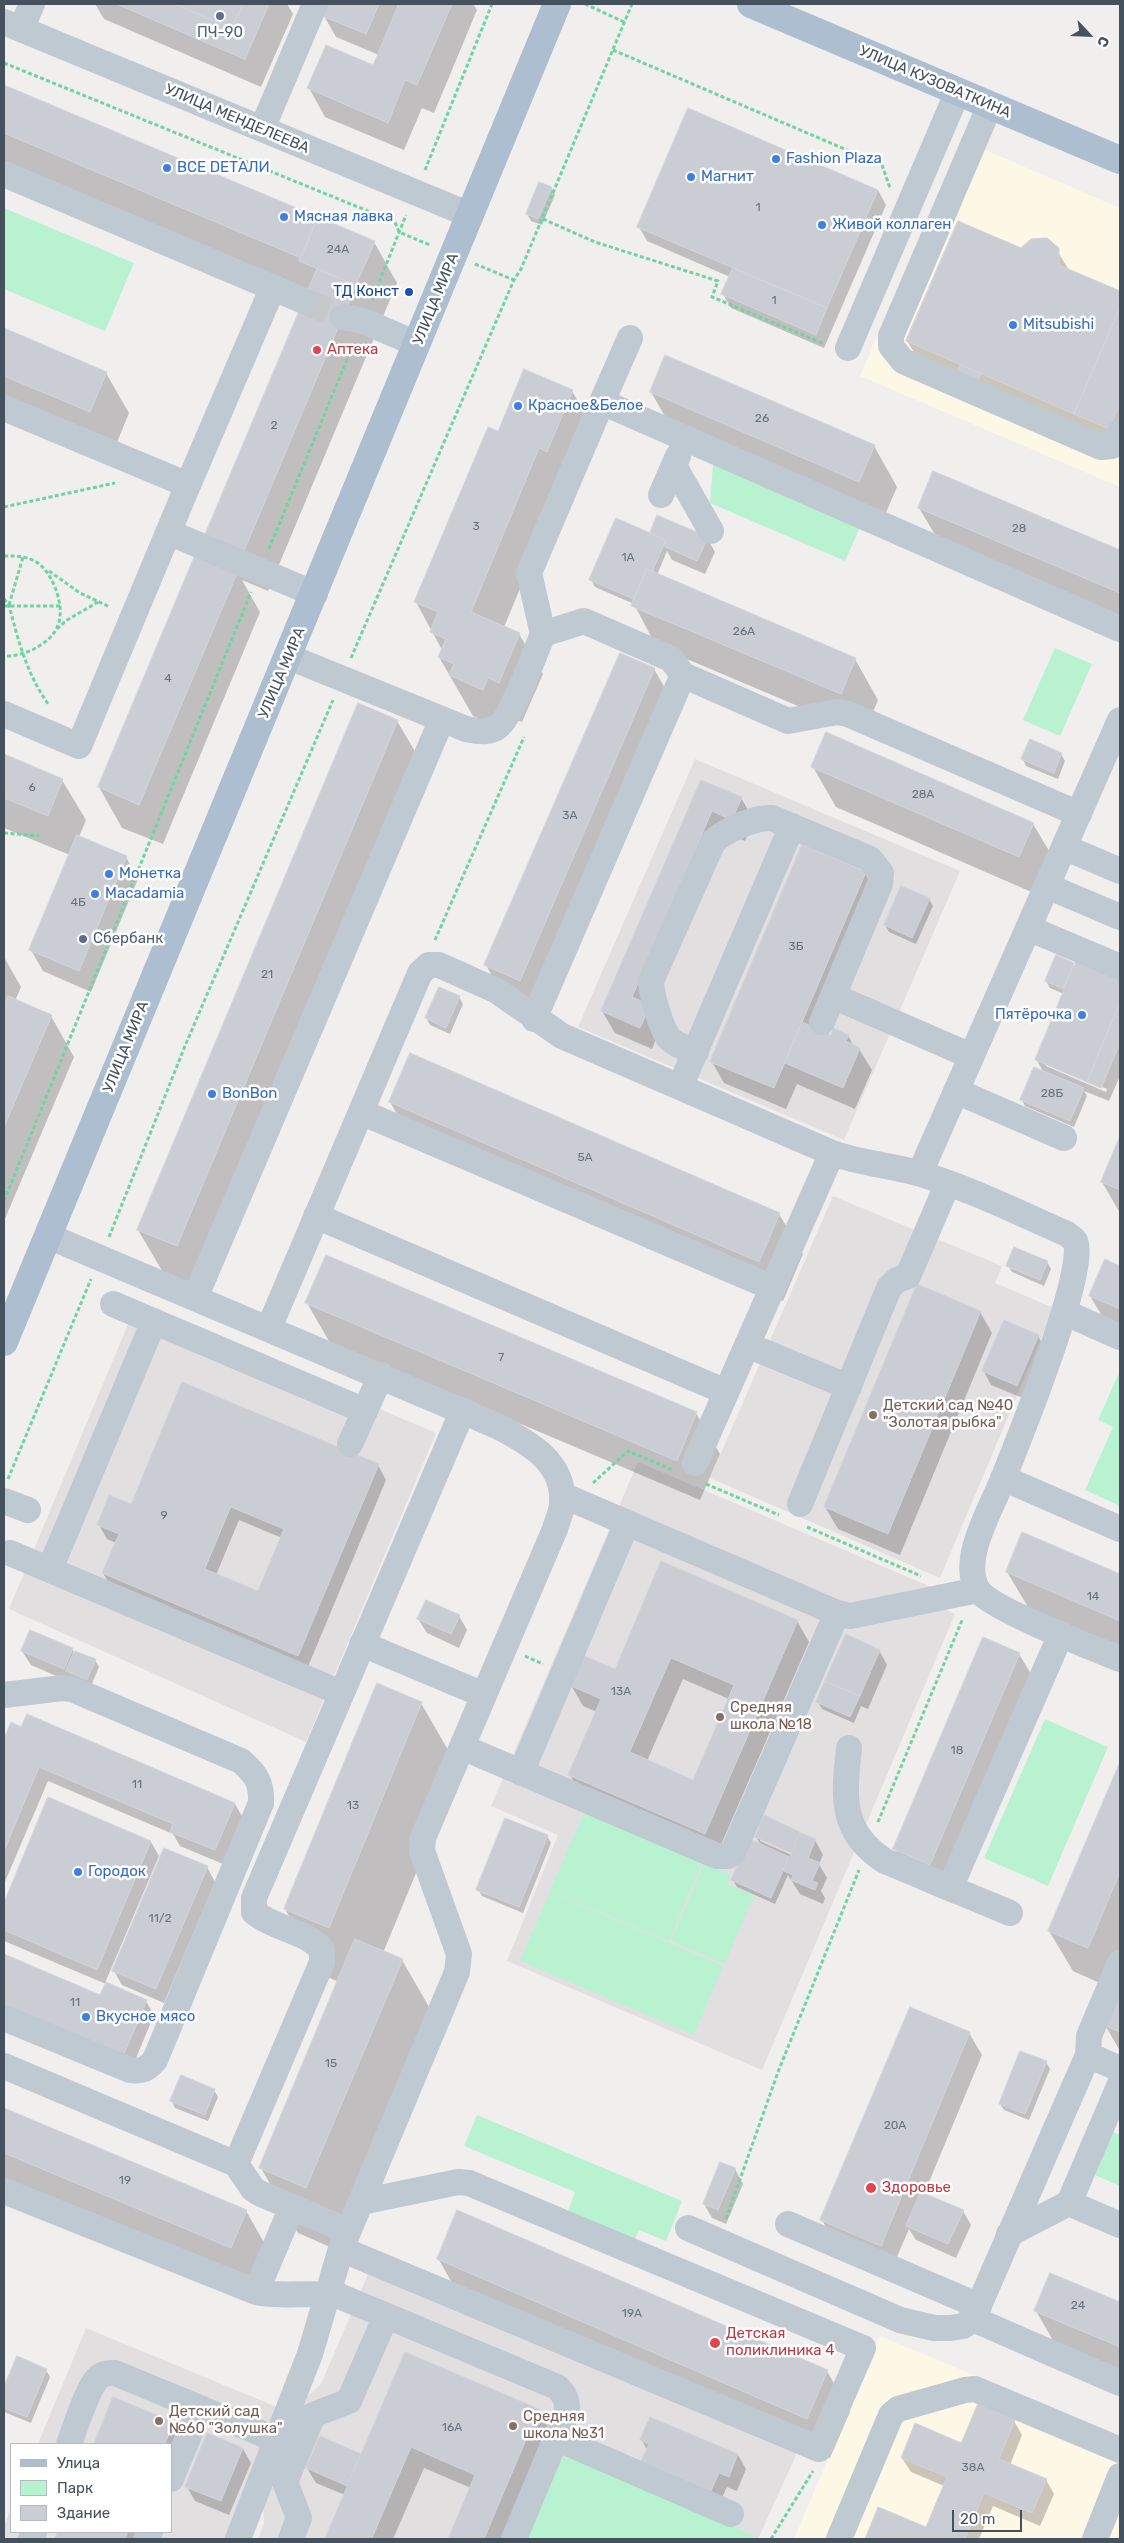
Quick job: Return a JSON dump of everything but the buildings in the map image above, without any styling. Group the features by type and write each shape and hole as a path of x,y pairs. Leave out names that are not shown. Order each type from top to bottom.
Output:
{"main road":[{"name":"УЛИЦА МИРА","path":"4,1342 315,594 557,4"},
{"name":"УЛИЦА КУЗОВАТКИНА","path":"751,4 1120,160"}],"street":[{"path":"12,26 32,4"},
{"path":"262,129 315,4"},
{"name":"УЛИЦА МЕНДЕЛЕЕВА","path":"12,26 470,215"},
{"path":"838,346 958,91"},
{"path":"990,105 891,336 891,346 903,361 1101,447 1112,446 1120,432"},
{"path":"4,174 304,301"},
{"path":"4,714 79,746 132,616 273,287"},
{"path":"353,319 417,344"},
{"path":"289,656 442,719 481,732 498,728 508,716 543,634 530,572 630,338"},
{"path":"602,402 1120,629"},
{"path":"4,408 188,485"},
{"path":"661,495 685,439"},
{"path":"674,466 711,531"},
{"path":"168,532 315,594"},
{"path":"543,634 584,621 671,659 682,676 788,721 838,712 848,714 1079,814"},
{"path":"534,1018 682,676"},
{"path":"195,1298 442,719"},
{"path":"920,1173 1120,720"},
{"path":"696,1052 676,1044 668,1037 651,991 651,981 713,842 719,836 762,817 772,818 870,859 881,873 880,884 822,1022"},
{"path":"680,1087 792,826"},
{"path":"1064,847 1120,870"},
{"path":"1047,886 1120,917"},
{"path":"1028,928 1120,967"},
{"path":"269,1328 420,973 430,964 439,965 483,984 562,1036 832,1153 857,1162 920,1173 948,1183 1067,1234 1075,1241 1077,1253 1066,1313 1004,1478 976,1543 972,1561 973,1580 978,1590 996,1605 1120,1660"},
{"path":"833,996 971,1056"},
{"path":"956,1091 1064,1138"},
{"path":"361,1112 773,1288"},
{"path":"695,1463 832,1153"},
{"path":"800,1504 889,1288 897,1280 908,1276 948,1183"},
{"path":"316,1216 726,1392"},
{"path":"48,1236 463,1410 533,1445 553,1466 561,1483 562,1504 555,1529 423,1838 422,1851 458,1954 457,1972 345,2240 310,2354 238,2539"},
{"path":"113,1304 365,1411"},
{"path":"1066,1313 1120,1337"},
{"path":"50,1570 154,1321"},
{"path":"747,1345 849,1387"},
{"path":"350,1444 381,1376"},
{"path":"236,2164 322,1962 322,1950 314,1940 264,1920 254,1912 254,1898 463,1410"},
{"path":"1004,1478 1120,1529"},
{"path":"562,1495 837,1613 850,1616 978,1590"},
{"path":"4,1500 28,1510"},
{"path":"521,1773 627,1524"},
{"path":"10,1553 341,1693"},
{"path":"462,1747 717,1856 728,1856 733,1852 837,1613"},
{"path":"950,1888 1061,1634"},
{"path":"362,1644 484,1695"},
{"path":"4,1695 62,1688 72,1689 241,1761 255,1772 262,1788 261,1803 155,2060 148,2068 138,2071 130,2070 4,2018"},
{"path":"849,1748 844,1795 848,1812 860,1838 874,1854 885,1861 1010,1913"},
{"path":"688,2228 900,2320 934,2328 963,2326 976,2313 1088,2055 1089,2036 1120,1964"},
{"path":"1088,2055 1120,2069"},
{"path":"4,2066 236,2164 253,2189 292,2207 345,2240 819,2449 863,2348 469,2182 458,2182 361,2202"},
{"path":"1009,2234 1069,2203 1120,2084"},
{"path":"4,2191 256,2292 269,2295 327,2294 339,2296 557,2387 564,2393 568,2404 567,2412 514,2539"},
{"path":"1069,2203 1120,2224"},
{"path":"256,2292 292,2207"},
{"path":"788,2224 1120,2383"},
{"path":"291,2539 299,2518 285,2482 313,2415 349,2401 386,2316"},
{"path":"69,2443 92,2388 97,2379 106,2373 115,2374 277,2440"},
{"path":"839,2539 891,2415 898,2409 965,2390 975,2389 1120,2450"},
{"path":"172,2477 200,2408"},
{"path":"556,2438 731,2514"},
{"path":"1094,2539 1120,2476"}],"path":[{"path":"4,1201 260,572 353,319 415,193 492,4"},
{"path":"585,4 624,22"},
{"path":"4,1488 100,1258 185,1046 542,218 632,4"},
{"path":"613,50 882,165 892,194"},
{"path":"4,63 395,222"},
{"path":"542,218 595,242 718,281 712,297 838,346"},
{"path":"4,507 121,482"},
{"path":"4,556 23,557 48,570 80,593 132,616"},
{"path":"9,606 23,557"},
{"path":"4,656 22,654 42,644 60,623 59,598 48,570"},
{"path":"4,599 9,606 22,654 36,686 52,709"},
{"path":"51,634 67,620 98,602"},
{"path":"4,606 60,606"},
{"path":"420,973 527,730"},
{"path":"4,832 39,836"},
{"path":"504,1647 564,1673"}],"shaded area":[{"path":"962,140 1120,208 1120,487 860,376"},
{"path":"695,759 960,871 844,1140 578,1027"},
{"name":"Детский сад №40 \"Золотая рыбка\"","path":"833,1196 1002,1266 995,1283 1054,1308 940,1578 710,1478"},
{"path":"136,1305 436,1433 306,1742 9,1609"},
{"name":"Средняя школа №18","path":"638,1462 936,1589 940,1607 955,1614 762,2070 507,1961 558,1835 491,1806"},
{"name":"Средняя школа №31","path":"369,2272 797,2453 758,2539 258,2539 264,2523 263,2500 304,2399 321,2384"},
{"name":"Детский сад №60 \"Золушка\"","path":"86,2328 277,2407 225,2539 4,2539 4,2526 10,2511 10,2533 172,2533 172,2443 38,2443"},
{"path":"880,2336 1120,2436 1120,2539 794,2539"}],"green space":[{"path":"4,208 134,263 105,331 4,289"},
{"path":"713,464 860,527 845,561 710,503"},
{"path":"1055,648 1092,664 1060,736 1023,720"},
{"path":"1118,1375 1120,1376 1120,1506 1085,1490 1113,1427 1098,1420"},
{"path":"1045,1719 1108,1747 1048,1886 984,1858"},
{"path":"584,1813 702,1863 669,1941 550,1891"},
{"path":"704,1864 731,1875 727,1884 754,1895 725,1964 671,1941"},
{"path":"550,1892 723,1966 694,2035 520,1961"},
{"path":"477,2115 682,2201 666,2241 639,2230 635,2239 568,2211 575,2192 464,2146"},
{"path":"1113,2132 1120,2135 1120,2186 1095,2175"},
{"path":"563,2458 575,2458 756,2537 755,2539 524,2539 555,2466"}],"tunnel":[{"path":"304,301 343,317"}],"place":[{"name":"ПЧ-90","path":"220,16"},
{"name":"Fashion Plaza","path":"776,159"},
{"name":"ВСЕ DEТАЛИ","path":"167,168"},
{"name":"Магнит","path":"691,177"},
{"name":"Мясная лавка","path":"284,217"},
{"name":"Живой коллаген","path":"822,225"},
{"name":"ТД Конст","path":"409,292"},
{"name":"Mitsubishi","path":"1013,325"},
{"name":"Аптека","path":"317,350"},
{"name":"Красное&Белое","path":"518,406"},
{"name":"Монетка","path":"109,874"},
{"name":"Macadamia","path":"95,894"},
{"name":"Сбербанк","path":"83,939"},
{"name":"Пятёрочка","path":"1082,1015"},
{"name":"BonBon","path":"212,1094"},
{"name":"Детский сад №40 \"Золотая рыбка\"","path":"873,1415"},
{"name":"Средняя школа №18","path":"720,1717"},
{"name":"Городок","path":"78,1872"},
{"name":"Вкусное мясо","path":"86,2017"},
{"name":"Здоровье","path":"871,2188"},
{"name":"Детская поликлиника 4","path":"715,2343"},
{"name":"Детский сад №60 \"Золушка\"","path":"159,2421"},
{"name":"Средняя школа №31","path":"513,2426"}]}
